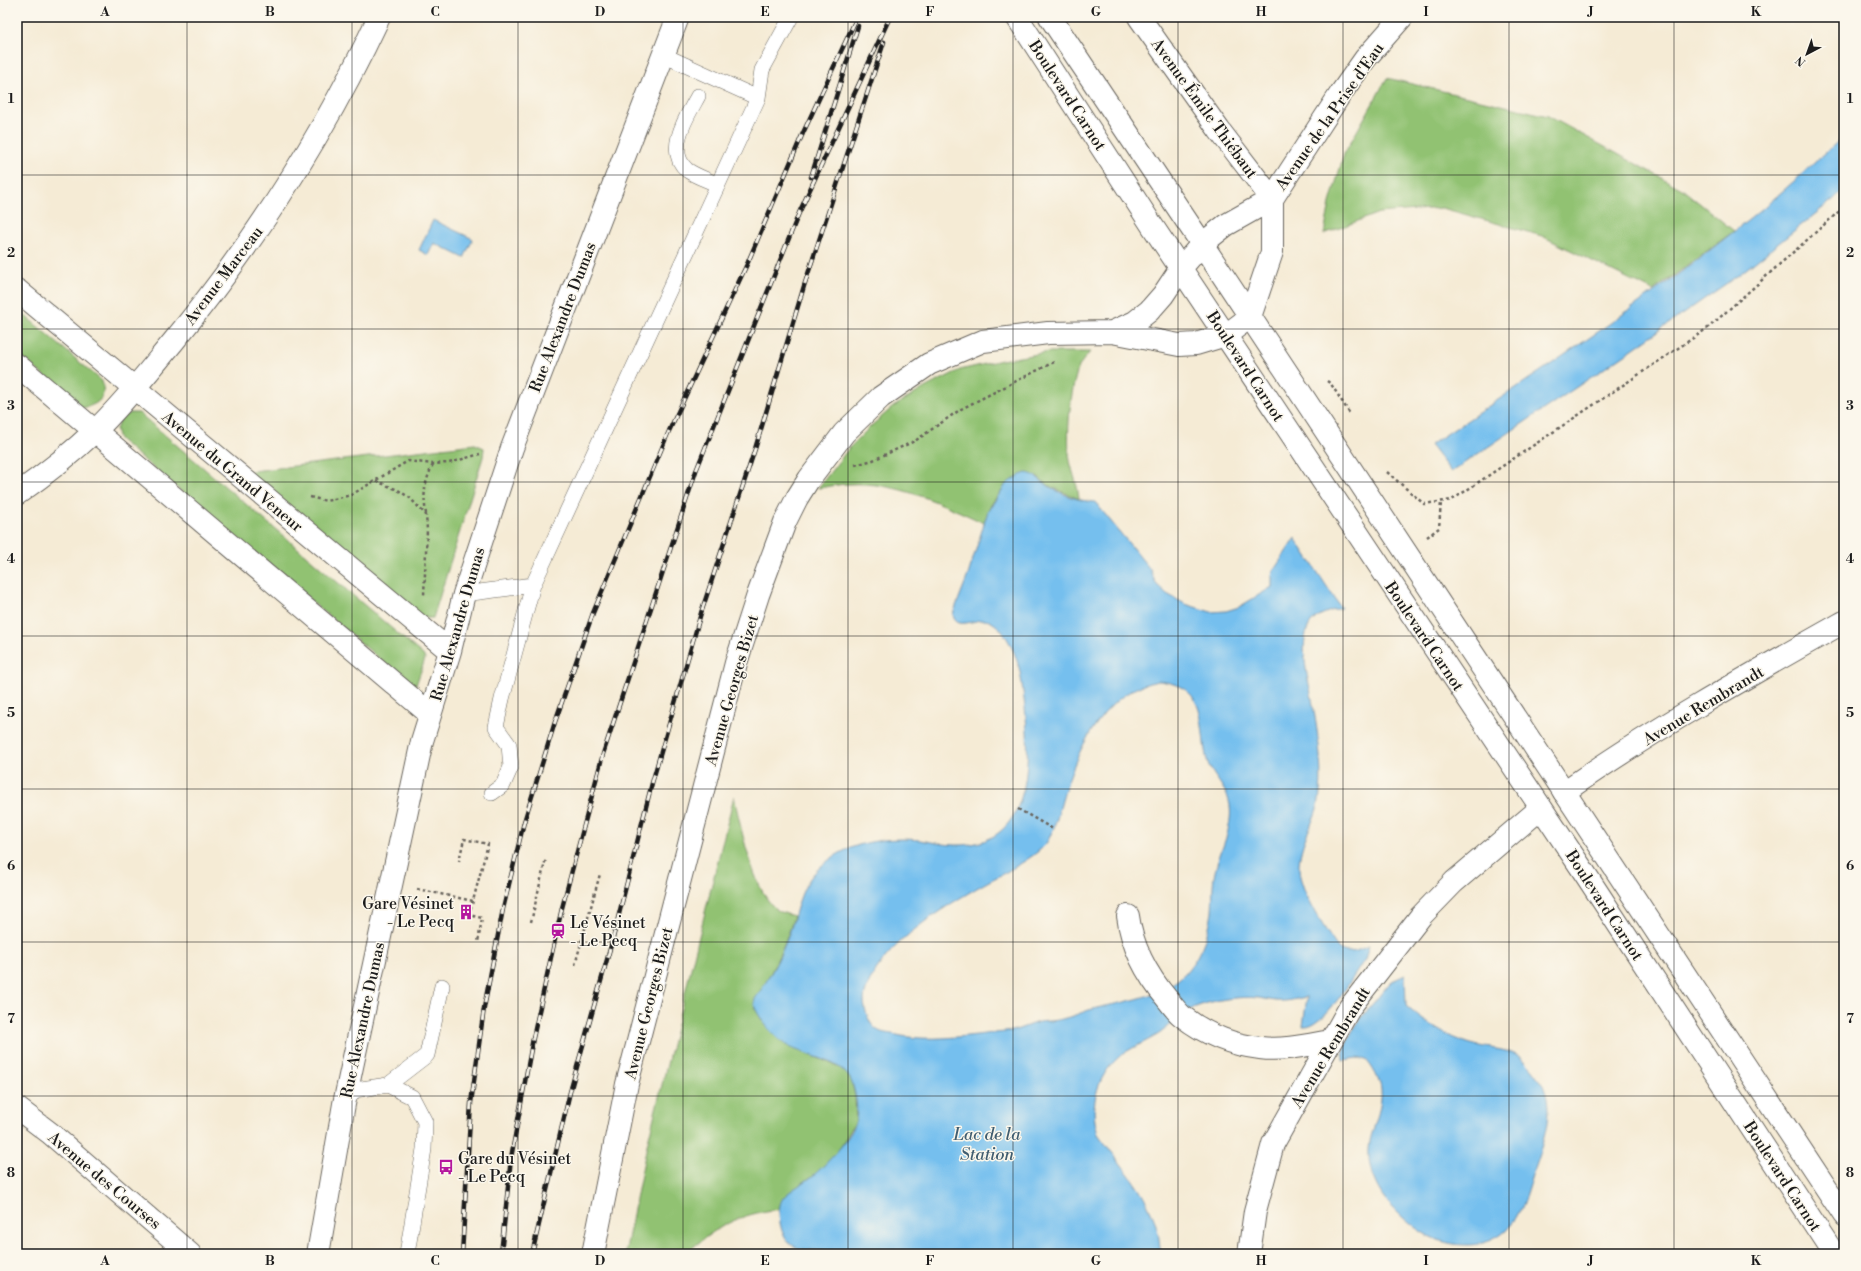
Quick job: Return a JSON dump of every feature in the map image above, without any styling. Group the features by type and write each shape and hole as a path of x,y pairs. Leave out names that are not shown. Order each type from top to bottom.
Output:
{"street":[{"name":"Avenue Marceau","path":"17,494 95,431 134,388 203,305 267,215 315,139 361,55 379,17"},
{"name":"Rue Alexandre Dumas","path":"318,1254 349,1092 422,741 450,651 464,594 512,448 678,17"},
{"name":"Boulevard Carnot","path":"1017,17 1181,268 1503,754 1541,808 1834,1254"},
{"name":"Boulevard Carnot","path":"1050,17 1202,244 1844,1215"},
{"name":"Avenue Émile Thiébaut","path":"1139,17 1219,130 1272,198"},
{"name":"Avenue de la Prise d'Eau","path":"1181,268 1202,244 1226,225 1272,198 1365,59 1402,17"},
{"name":"Avenue de la Prise d'Eau","path":"1250,317 1272,252 1272,198"},
{"name":"Avenue Georges Bizet","path":"1112,332 1135,322 1149,311 1163,295 1181,268"},
{"name":"Avenue du Grand Veneur","path":"17,290 450,651"},
{"name":"Avenue Georges Bizet","path":"593,1254 627,1084 736,662 758,595 786,522 797,498 809,479 844,433 881,398 929,364 983,341 1048,333 1112,332 1179,345 1196,344 1226,335 1250,317"},
{"path":"17,365 430,714"},
{"name":"Avenue Rembrandt","path":"1249,1254 1255,1211 1273,1144 1350,1007 1421,916 1454,882 1541,808 1564,792 1596,770 1749,676 1844,622"},
{"path":"1128,916 1130,931 1147,973 1160,991 1181,1015 1207,1033 1232,1043 1262,1048 1295,1047 1330,1041"},
{"name":"Avenue des Courses","path":"17,1108 50,1133 190,1254"}],"lane":[{"path":"492,793 503,785 511,767 509,746 496,727 502,699 533,585 758,98 762,70 791,17"},
{"path":"663,55 758,98"},
{"path":"698,96 682,127 678,144 679,158 687,169 718,185"},
{"path":"464,594 533,585"},
{"path":"349,1092 388,1085 427,1055 442,986"},
{"path":"388,1085 412,1097 425,1122 424,1149 407,1254"}],"path":[{"path":"1384,470 1424,504 1452,500 1708,328 1844,207"},
{"path":"851,466 873,460 915,441 961,408 1063,358 1075,350 1084,332"},
{"path":"1294,385 1318,374 1331,384 1351,417"},
{"path":"306,496 326,501 351,495 376,481 397,466 408,461 433,464 449,463"},
{"path":"423,629 427,530 423,491 426,479 433,464"},
{"path":"376,481 398,490 410,498 426,515"},
{"path":"1405,553 1440,528 1441,502"},
{"path":"1018,809 1053,829"},
{"path":"459,861 464,839 488,844 469,915 482,918 478,942"},
{"path":"531,922 546,858"},
{"path":"575,964 600,874"},
{"path":"443,895 473,901"}],"green space":[{"path":"1387,78 1548,116 1682,189 1734,231 1653,291 1542,236 1442,208 1379,213 1324,234 1330,203 1344,154"},
{"path":"17,309 102,381 103,392 97,403 82,408 17,353"},
{"path":"1049,352 1090,352 1082,361 1076,376 1073,387 1070,413 1068,440 1070,461 1077,485 1079,499 1047,485 1037,476 1006,484 991,505 984,523 952,508 918,495 883,486 866,484 840,484 818,488 850,447 871,426 893,407 926,387 960,370 1002,360"},
{"path":"130,413 139,413 423,655 425,659 416,685 413,687 119,439 116,429 121,418"},
{"path":"475,444 484,448 483,457 433,618 423,618 245,472"},
{"path":"734,796 748,856 760,887 767,899 775,908 794,916 781,952 755,1008 762,1020 786,1044 841,1068 851,1078 855,1096 856,1121 839,1150 819,1171 785,1196 779,1209 739,1218 728,1223 685,1254 625,1254 647,1145"}],"water":[{"path":"1844,136 1844,189 1834,199 1740,274 1624,355 1451,472 1430,445 1553,363 1673,278 1763,208"},
{"path":"433,220 473,239 464,258 434,243 428,255 419,250"},
{"name":"Lac de la Station","path":"1026,473 1035,476 1052,488 1064,494 1076,499 1095,502 1149,568 1157,585 1167,594 1185,604 1211,612 1226,611 1239,607 1272,587 1272,575 1274,570 1295,538 1341,608 1321,615 1313,621 1309,625 1305,638 1304,656 1318,734 1321,782 1316,812 1305,840 1300,859 1300,878 1308,899 1338,948 1345,952 1349,952 1369,946 1365,959 1338,1000 1320,1019 1311,1025 1303,1026 1307,997 1289,1001 1274,1001 1245,997 1215,1001 1189,1010 1159,1034 1124,1053 1108,1069 1102,1079 1095,1100 1095,1123 1098,1134 1129,1175 1148,1204 1159,1237 1160,1254 833,1254 823,1251 802,1249 792,1245 784,1236 779,1216 781,1203 786,1195 810,1178 844,1143 854,1127 857,1116 855,1094 849,1077 843,1070 825,1060 786,1045 777,1037 764,1023 755,1008 755,999 769,977 780,955 805,887 819,869 829,860 849,848 884,840 908,839 956,845 984,841 1004,828 1017,808 1024,784 1027,757 1027,729 1018,663 1007,638 995,625 984,620 968,623 958,622 955,620 953,614 968,575 988,511 1006,484 1018,476","holes":["1159,681 1175,685 1187,691 1194,699 1199,709 1207,760 1209,766 1226,793 1230,805 1230,823 1214,877 1211,921 1202,948 1186,972 1170,985 1149,995 1089,1010 1062,1019 1039,1022 1012,1031 956,1037 913,1038 886,1033 876,1029 871,1024 865,1009 865,995 872,977 894,948 942,910 1005,873 1043,847 1053,829 1066,787 1079,753 1088,736 1111,706 1125,694 1141,686"]},
{"path":"1405,975 1406,1006 1420,1018 1453,1038 1471,1044 1508,1052 1522,1059 1537,1075 1547,1098 1548,1110 1545,1134 1519,1212 1511,1225 1503,1233 1482,1243 1458,1245 1447,1243 1435,1239 1420,1231 1394,1209 1386,1200 1377,1186 1371,1170 1369,1162 1369,1145 1380,1107 1381,1089 1375,1073 1366,1060 1358,1058 1343,1060 1344,1051 1352,1031 1367,1010 1392,981"}],"railway":[{"path":"462,1254 471,1103 484,1008 503,909 524,822 555,722 593,613 669,431 748,262 803,133 857,17"},
{"path":"501,1254 511,1158 533,1038 562,908 603,754 696,471 799,213 890,17"},
{"path":"811,177 858,26"},
{"path":"532,1254 570,1092 613,938 652,783 701,613 755,449 804,286 884,42"}],"place":[{"name":"Gare Vésinet - Le Pecq","path":"466,912"},
{"name":"Le Vésinet - Le Pecq","path":"558,931"},
{"name":"Gare du Vésinet - Le Pecq","path":"446,1167"}]}
